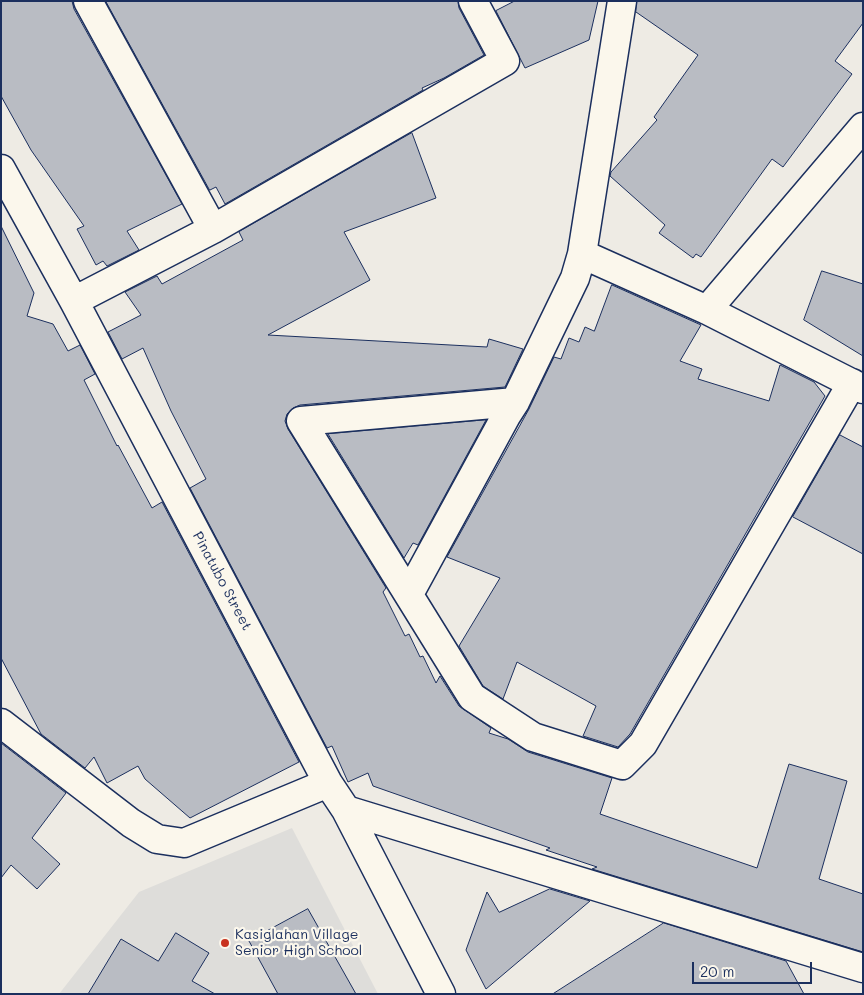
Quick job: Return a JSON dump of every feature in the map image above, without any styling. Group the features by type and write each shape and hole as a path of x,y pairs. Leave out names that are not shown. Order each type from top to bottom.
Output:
{"street":[{"path":"88,1 213,229"},
{"path":"74,301 213,229 505,61 473,1"},
{"path":"409,594 515,402 574,278 582,254 622,1"},
{"path":"707,310 863,127"},
{"name":"Pinatubo Street","path":"1,169 74,301 328,783 346,810 441,994"},
{"path":"515,402 301,421 472,697 533,737 622,765 643,744 857,386 707,310 582,254"},
{"path":"1,724 131,822 157,839 184,843 328,783"},
{"path":"346,810 863,968"}],"shaded area":[{"name":"Kasiglahan Village Senior High School","path":"292,828 378,994 59,994 139,892"}],"building":[{"path":"1,1 72,1 74,9 182,204 127,231 139,250 107,266 103,261 96,265 77,229 84,226 31,150 1,96"},
{"path":"106,1 458,1 459,8 484,55 444,78 422,88 423,90 225,204 216,187 210,190"},
{"path":"515,1 598,1 589,40 525,68 496,11"},
{"path":"637,1 863,1 863,23 835,61 852,74 783,167 772,159 701,257 696,254 693,258 659,233 665,225 610,176 611,172 657,120 654,117 698,55 636,12"},
{"path":"412,133 436,198 344,232 370,280 268,335 487,347 489,339 523,349 505,387 300,405 293,408 287,414 285,421 288,429 386,588 383,592 405,636 409,634 420,657 423,656 436,683 440,676 459,706 491,728 489,733 508,739 528,752 612,778 600,814 757,868 789,764 847,781 819,879 863,894 863,952 592,869 597,867 546,850 550,848 373,786 368,773 348,782 332,746 327,748 190,488 206,479 171,411 143,348 122,359 108,332 141,315 125,292 157,276 162,284 243,240 239,232"},
{"path":"1,226 34,293 27,316 53,324 68,351 80,345 95,374 84,380 117,446 152,508 162,502 299,762 190,818 145,779 138,766 107,783 94,757 85,768 41,734 1,658"},
{"path":"822,271 863,284 863,356 804,320"},
{"path":"612,285 701,325 680,361 702,369 698,379 769,401 780,365 814,382 825,396 630,734 618,747 583,736 596,706 517,662 503,699 483,686 459,646 500,578 447,557 529,409 554,357 561,359 569,338 579,342 585,327 594,331"},
{"path":"486,420 418,545 413,543 404,558 328,434"},
{"path":"840,435 863,447 863,554 793,517"},
{"path":"1,743 66,793 32,838 60,864 37,889 11,865 1,878"},
{"path":"550,889 590,901 486,989 466,950 487,892 499,912"},
{"path":"308,909 356,994 278,994 249,941"},
{"path":"664,923 786,961 804,994 553,994"},
{"path":"176,933 209,953 192,981 215,994 88,994 121,939 158,961"}],"place":[{"name":"Kasiglahan Village Senior High School","path":"225,943"}]}
